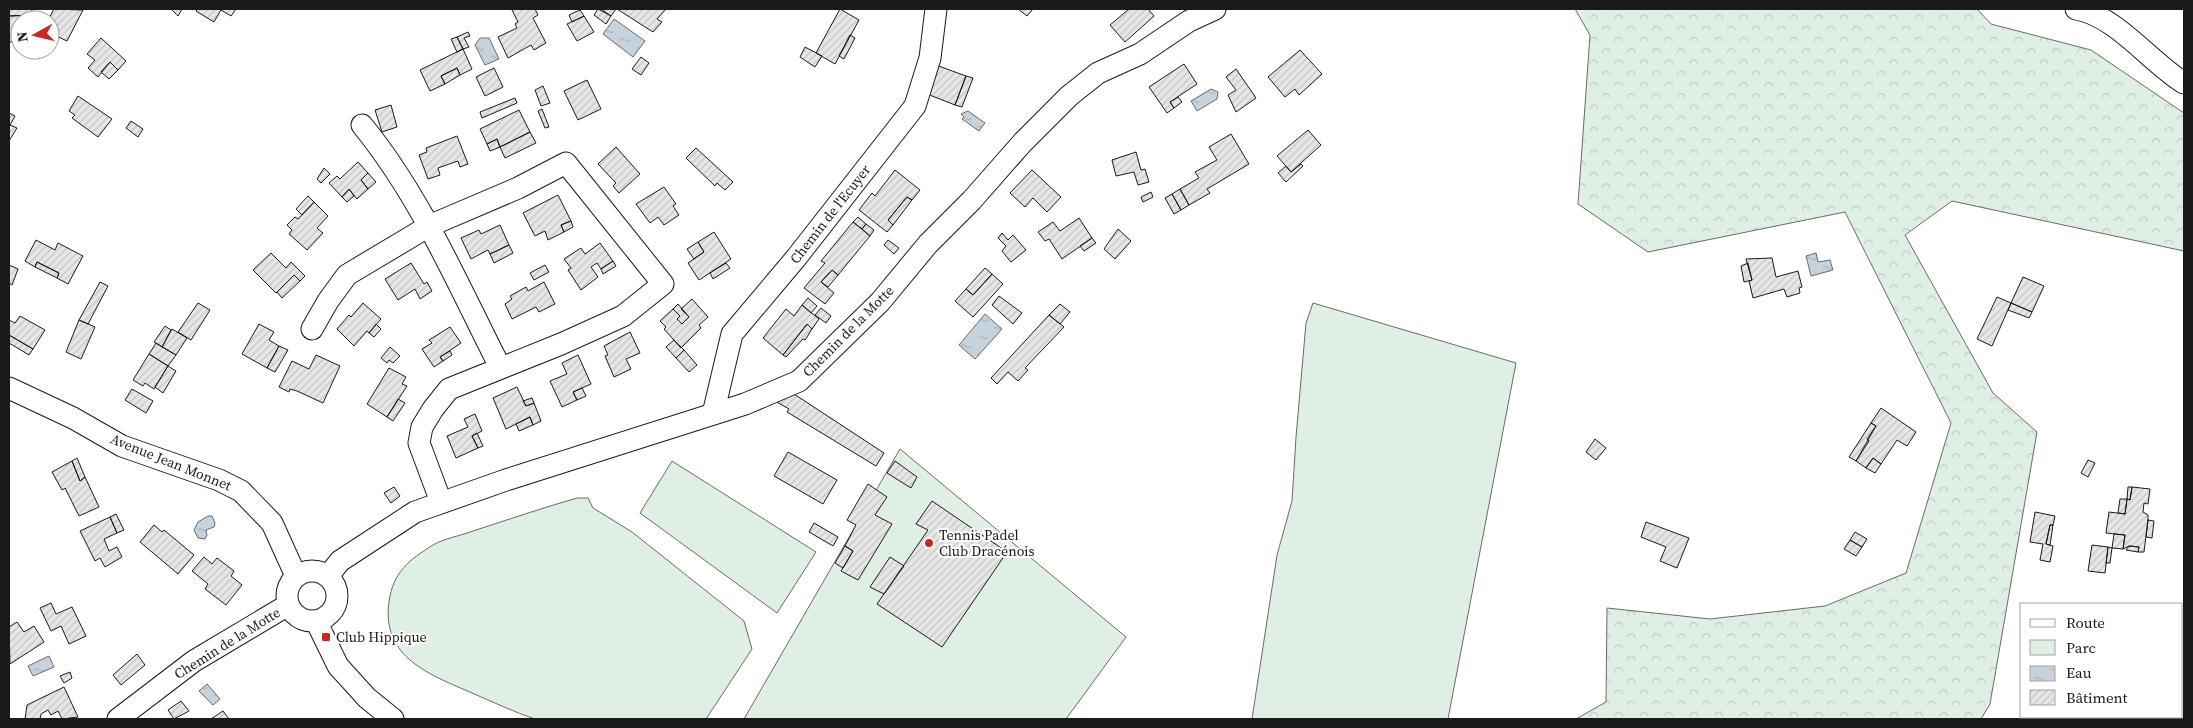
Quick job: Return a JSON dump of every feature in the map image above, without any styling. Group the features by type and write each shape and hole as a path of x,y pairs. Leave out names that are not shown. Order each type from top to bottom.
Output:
{"street":[{"name":"Chemin de l'Ecuyer","path":"713,414 732,334 796,258 915,106 930,58 936,9"},
{"name":"Chemin de la Motte","path":"328,576 340,560 415,512 745,404 799,381 880,302 928,244 972,200 1023,142 1069,96 1098,73 1140,54 1189,21 1215,9"},
{"path":"2076,9 2090,11 2120,32 2166,72 2184,84"},
{"path":"362,125 384,152 428,226 500,367"},
{"path":"312,329 328,301 347,275 428,226 518,188 566,163 663,284 623,316 561,344 449,389 422,427 419,443 441,502"},
{"name":"Avenue Jean Monnet","path":"9,388 73,418 122,446 218,480 241,491 272,523 296,576"},
{"path":"312,570 328,576 337,590 337,598 331,613 316,621 299,618 288,605 286,594 289,584 296,576 312,570"},
{"name":"Chemin de la Motte","path":"118,719 194,660 288,605"},
{"path":"316,621 338,666 367,698 393,719"}],"green space":[{"path":"1575,9 1977,9 1991,24 2091,50 2184,113 2184,251 1952,201 1905,235 1993,393 2037,432 1990,704 1981,719 1576,719 1606,702 1607,608 1710,619 1825,606 1906,573 1951,423 1845,212 1648,252 1578,204 1590,35"},
{"path":"1313,303 1516,363 1448,719 1252,719 1277,555 1292,501 1306,323"},
{"name":"Tennis Padel Club Dracénois","path":"900,449 1126,637 1066,719 744,719"},
{"path":"672,461 816,552 777,613 640,513"},
{"path":"577,498 588,498 593,508 632,532 744,621 752,649 706,719 535,719 441,679 412,662 401,651 393,637 389,621 389,602 398,575 410,562 433,545 442,541"}],"water":[{"path":"614,19 645,41 633,57 603,34"},
{"path":"480,38 489,38 499,59 485,65 475,45"},
{"path":"1211,89 1218,92 1217,99 1197,111 1191,101"},
{"path":"968,111 985,123 979,131 962,119 964,117 961,114"},
{"path":"1816,253 1818,262 1830,260 1833,270 1811,276 1806,256"},
{"path":"985,314 1002,329 975,359 959,345"},
{"path":"208,516 212,516 215,523 214,527 206,530 207,535 205,539 198,538 194,530 198,522"},
{"path":"49,656 54,667 33,676 28,666"},
{"path":"207,684 220,699 213,705 199,691"}],"building":[{"path":"9,9 32,9 10,10 9,16"},
{"path":"54,9 83,10 67,41 60,38 60,10"},
{"path":"171,9 182,9 178,16"},
{"path":"198,9 236,9 231,16 221,10 214,22 196,11"},
{"path":"535,9 538,15 533,18 546,43 534,50 531,45 508,58 498,37 517,28 515,24 518,22 512,10"},
{"path":"598,9 611,16 606,24 594,15"},
{"path":"601,9 616,9 611,16"},
{"path":"617,9 666,9 657,19 662,22 653,32"},
{"path":"840,9 859,20 835,64 816,53"},
{"path":"1018,9 1033,9 1027,16"},
{"path":"1129,9 1148,9 1154,16 1125,42 1110,25"},
{"path":"580,10 584,16 572,22 569,15"},
{"path":"10,16 10,42 9,42"},
{"path":"584,16 594,32 577,41 567,24"},
{"path":"468,32 470,36 464,38 469,47 463,49 457,37"},
{"path":"850,35 855,38 844,59 839,56"},
{"path":"457,37 463,49 457,52 451,39"},
{"path":"101,38 126,61 118,70 110,62 98,77 88,68 95,60 87,54"},
{"path":"805,47 822,56 815,67 800,57"},
{"path":"463,49 472,69 460,75 457,68 441,76 445,84 430,91 420,70"},
{"path":"1300,50 1322,74 1299,95 1295,89 1285,97 1268,77"},
{"path":"641,57 649,63 641,75 632,69"},
{"path":"110,62 118,70 109,79 101,72"},
{"path":"1184,64 1197,84 1170,102 1174,108 1167,113 1149,87"},
{"path":"936,65 966,76 955,105 927,94"},
{"path":"457,68 460,75 445,84 441,76"},
{"path":"494,68 503,87 485,96 476,77"},
{"path":"1236,69 1256,98 1236,112 1228,95 1236,90 1226,77"},
{"path":"966,76 973,78 962,107 955,105"},
{"path":"587,80 601,109 578,120 564,91"},
{"path":"543,86 550,103 541,106 535,90"},
{"path":"78,96 112,119 98,137 72,118 75,115 69,111"},
{"path":"1178,97 1182,102 1174,108 1170,102"},
{"path":"515,98 517,103 482,118 480,112"},
{"path":"391,105 397,127 382,132 375,110"},
{"path":"542,109 549,127 545,128 538,111"},
{"path":"519,110 530,132 500,147 497,139 487,144 480,129"},
{"path":"9,113 15,116 9,127"},
{"path":"131,121 143,129 138,137 126,128"},
{"path":"10,125 17,128 9,141 9,127"},
{"path":"1308,130 1321,145 1291,172 1277,156"},
{"path":"530,132 536,143 505,158 500,147"},
{"path":"1231,134 1249,164 1207,189 1210,193 1189,205 1180,189 1199,178 1195,172 1217,160 1209,147"},
{"path":"457,136 468,164 460,167 458,161 438,168 440,175 428,179 419,155 427,152 426,148"},
{"path":"497,139 500,147 490,151 487,144"},
{"path":"616,147 640,174 619,193 613,186 616,183 598,164"},
{"path":"696,148 733,182 725,190 717,183 715,186 686,158"},
{"path":"1136,152 1141,170 1145,169 1149,182 1138,185 1134,172 1116,176 1112,160"},
{"path":"358,162 368,173 361,180 368,189 357,199 349,189 342,197 329,183 337,176 340,179"},
{"path":"1301,164 1303,166 1286,182 1278,173 1286,166 1291,172"},
{"path":"324,168 330,174 321,183 317,179"},
{"path":"895,170 920,190 912,200 907,197 888,220 893,225 887,232 859,210 872,193 875,196"},
{"path":"1032,170 1061,197 1047,212 1033,198 1025,207 1010,193"},
{"path":"368,173 376,182 368,189 361,180"},
{"path":"664,187 676,204 673,206 679,215 664,225 658,217 650,223 636,204"},
{"path":"349,189 354,196 347,202 342,197"},
{"path":"1180,189 1189,205 1181,210 1172,194"},
{"path":"1151,192 1153,197 1143,202 1141,197"},
{"path":"1172,194 1181,210 1174,214 1165,198"},
{"path":"558,195 571,221 561,225 564,232 548,240 545,231 535,236 523,213"},
{"path":"308,196 314,202 302,215 296,209"},
{"path":"907,197 912,200 893,225 888,220"},
{"path":"314,202 328,216 317,228 323,233 307,250 289,234 292,230 287,225 295,217 298,219"},
{"path":"858,217 866,224 862,229 853,222"},
{"path":"1079,218 1092,238 1062,259 1049,239 1045,241 1038,232 1053,222 1060,231"},
{"path":"571,221 573,227 564,232 561,225"},
{"path":"853,222 870,236 838,275 832,270 821,282 834,293 825,304 804,288 825,263 821,261"},
{"path":"866,224 874,230 870,236 862,229"},
{"path":"500,225 509,245 490,254 488,250 471,259 461,238 479,230 481,234"},
{"path":"1118,229 1131,241 1115,259 1104,249"},
{"path":"714,232 731,259 699,280 688,263 704,252 698,242"},
{"path":"1002,233 1008,240 1013,235 1026,250 1011,262 1002,251 1006,246 998,238"},
{"path":"1092,238 1096,243 1084,251 1080,246"},
{"path":"36,240 55,250 58,243 83,256 68,284 57,278 59,273 37,262 35,267 25,261"},
{"path":"888,240 899,248 894,254 884,245"},
{"path":"698,242 704,252 694,259 687,249"},
{"path":"600,243 613,261 601,269 597,263 591,267 598,277 581,290 568,270 571,268 564,259 581,248 585,254"},
{"path":"509,245 513,253 494,263 490,254"},
{"path":"271,253 286,268 291,262 305,276 300,281 294,275 276,293 253,270"},
{"path":"1772,258 1776,277 1798,271 1802,287 1799,288 1800,293 1787,297 1784,289 1753,298 1749,281 1752,280 1746,259"},
{"path":"613,261 616,266 603,274 601,269"},
{"path":"37,262 59,273 57,278 35,267"},
{"path":"411,263 424,284 427,282 432,291 420,299 415,289 398,300 385,279"},
{"path":"726,263 730,268 713,279 710,273"},
{"path":"1748,263 1752,280 1744,282 1741,266"},
{"path":"9,265 18,269 12,285 9,283"},
{"path":"545,265 549,272 534,280 530,273"},
{"path":"985,268 992,274 973,295 966,289"},
{"path":"832,270 838,275 828,287 821,282"},
{"path":"992,274 1003,284 973,317 955,301 966,289 973,295"},
{"path":"294,275 300,281 282,298 277,292"},
{"path":"2023,277 2044,286 2032,312 2011,303"},
{"path":"100,282 108,286 88,324 79,320"},
{"path":"544,282 555,304 539,312 536,307 512,319 505,304 512,299 510,296 526,287 528,291"},
{"path":"999,296 1022,313 1013,324 992,305"},
{"path":"1997,297 2011,303 1992,346 1977,339"},
{"path":"808,298 817,306 811,313 802,305"},
{"path":"692,299 708,317 699,325 701,328 681,348 664,329 666,327 660,321 673,309 680,316 677,319 682,324 689,317 681,309"},
{"path":"198,303 210,310 191,340 178,332"},
{"path":"363,303 381,319 354,346 337,329"},
{"path":"2011,303 2032,312 2029,318 2008,310"},
{"path":"678,304 689,317 682,324 677,319 680,316 673,309"},
{"path":"1060,304 1070,312 1060,324 1049,315"},
{"path":"802,305 819,319 812,329 807,324 783,355 763,338 786,309 794,316"},
{"path":"821,308 831,316 826,323 815,315"},
{"path":"1049,315 1064,327 1025,368 1028,370 1018,381 1008,372 997,384 991,378"},
{"path":"20,316 45,330 33,349 9,335 9,320 15,323"},
{"path":"79,320 95,327 81,359 66,352"},
{"path":"259,324 274,332 269,340 279,346 267,368 242,354"},
{"path":"376,324 381,329 374,337 369,333"},
{"path":"807,324 812,329 805,340 803,339 786,357 783,355"},
{"path":"165,326 171,330 162,347 154,342"},
{"path":"450,327 461,343 440,357 443,361 434,367 422,349 432,343 429,340"},
{"path":"172,329 187,338 176,355 162,347"},
{"path":"630,332 640,353 626,359 631,369 614,377 605,356 608,355 604,346"},
{"path":"9,335 33,349 29,355 9,343"},
{"path":"674,340 684,350 676,358 666,347"},
{"path":"156,343 176,355 168,366 149,354"},
{"path":"279,346 288,350 275,372 267,368"},
{"path":"390,347 400,356 393,363 389,360 387,363 381,358"},
{"path":"684,350 697,365 689,372 676,358"},
{"path":"450,351 452,355 443,361 440,357"},
{"path":"149,354 168,366 154,389 145,383 143,386 133,380"},
{"path":"316,355 340,366 323,403 297,391 290,389 289,392 279,387 292,361 309,369"},
{"path":"578,355 591,384 573,392 577,400 562,407 550,381 567,374 562,363"},
{"path":"168,366 176,371 163,393 155,387"},
{"path":"389,368 406,377 402,384 407,386 387,417 367,404"},
{"path":"517,387 526,406 534,403 541,421 533,425 530,417 506,429 493,398"},
{"path":"582,388 586,396 577,400 573,392"},
{"path":"132,389 153,401 146,413 125,400"},
{"path":"794,394 884,453 876,466 787,412 789,409 775,401"},
{"path":"532,398 534,403 526,406 523,401"},
{"path":"398,399 405,403 393,421 387,417"},
{"path":"1881,408 1916,432 1907,446 1897,440 1881,464 1873,458 1866,468 1856,461 1869,441 1867,439 1876,426 1871,423"},
{"path":"475,414 482,431 472,436 478,448 456,458 447,436 468,427 464,419"},
{"path":"530,417 533,425 519,431 516,424"},
{"path":"1871,423 1876,426 1856,461 1849,457"},
{"path":"477,433 483,446 478,448 472,436"},
{"path":"1595,439 1606,448 1596,460 1586,452"},
{"path":"788,452 837,480 823,504 774,476"},
{"path":"77,458 85,477 80,481 72,461"},
{"path":"1873,458 1881,464 1875,473 1866,468"},
{"path":"2088,460 2095,463 2088,477 2081,473"},
{"path":"72,461 80,481 85,477 99,507 79,516 65,488 62,490 52,472"},
{"path":"895,461 917,477 911,488 887,473"},
{"path":"868,484 887,497 875,515 892,524 858,580 841,571 853,551 845,546 856,525 847,520"},
{"path":"394,487 400,496 391,503 384,493"},
{"path":"2128,487 2132,487 2130,500 2127,499"},
{"path":"2132,487 2150,489 2148,504 2144,503 2143,512 2148,515 2144,552 2138,552 2139,547 2129,546 2123,549 2125,535 2106,533 2109,512 2125,514 2127,499 2130,500"},
{"path":"2120,499 2127,499 2125,514 2118,513"},
{"path":"932,501 1007,552 942,647 877,604 928,530 916,524"},
{"path":"2035,512 2055,516 2053,525 2050,525 2046,544 2053,546 2050,562 2040,560 2043,544 2030,542"},
{"path":"116,514 124,530 117,533 110,517"},
{"path":"110,517 117,533 104,539 109,551 117,547 122,557 105,567 100,558 95,561 80,531"},
{"path":"2148,520 2154,521 2152,538 2146,537"},
{"path":"1646,522 1689,538 1677,568 1660,561 1666,547 1641,537"},
{"path":"814,523 838,537 833,546 809,532"},
{"path":"154,525 162,532 164,530 194,555 178,574 140,542"},
{"path":"2050,525 2053,525 2050,545 2046,544"},
{"path":"1855,532 1867,539 1862,547 1850,540"},
{"path":"2114,534 2125,535 2123,549 2112,548"},
{"path":"1850,540 1862,547 1856,556 1844,549"},
{"path":"2092,545 2108,547 2105,573 2088,571"},
{"path":"845,546 853,551 843,568 835,563"},
{"path":"2129,546 2139,547 2138,552 2126,550"},
{"path":"2108,547 2112,548 2110,563 2106,563"},
{"path":"204,557 212,564 217,558 234,571 231,576 242,585 226,605 205,589 208,584 192,571"},
{"path":"890,557 904,566 884,594 870,587"},
{"path":"51,603 56,614 72,607 86,636 69,644 61,626 51,631 40,608"},
{"path":"17,622 24,632 34,626 44,642 10,664 9,627"},
{"path":"137,654 145,665 121,685 113,675"},
{"path":"70,672 72,678 64,683 60,676"},
{"path":"64,687 78,717 62,719 58,711 51,715 48,710 41,714 40,719 25,719 27,705"},
{"path":"181,701 189,711 174,719 168,710"},
{"path":"223,711 229,719 211,719"}],"place":[{"name":"Tennis Padel Club Dracénois","path":"929,543"},
{"name":"Club Hippique","path":"326,637"}]}
